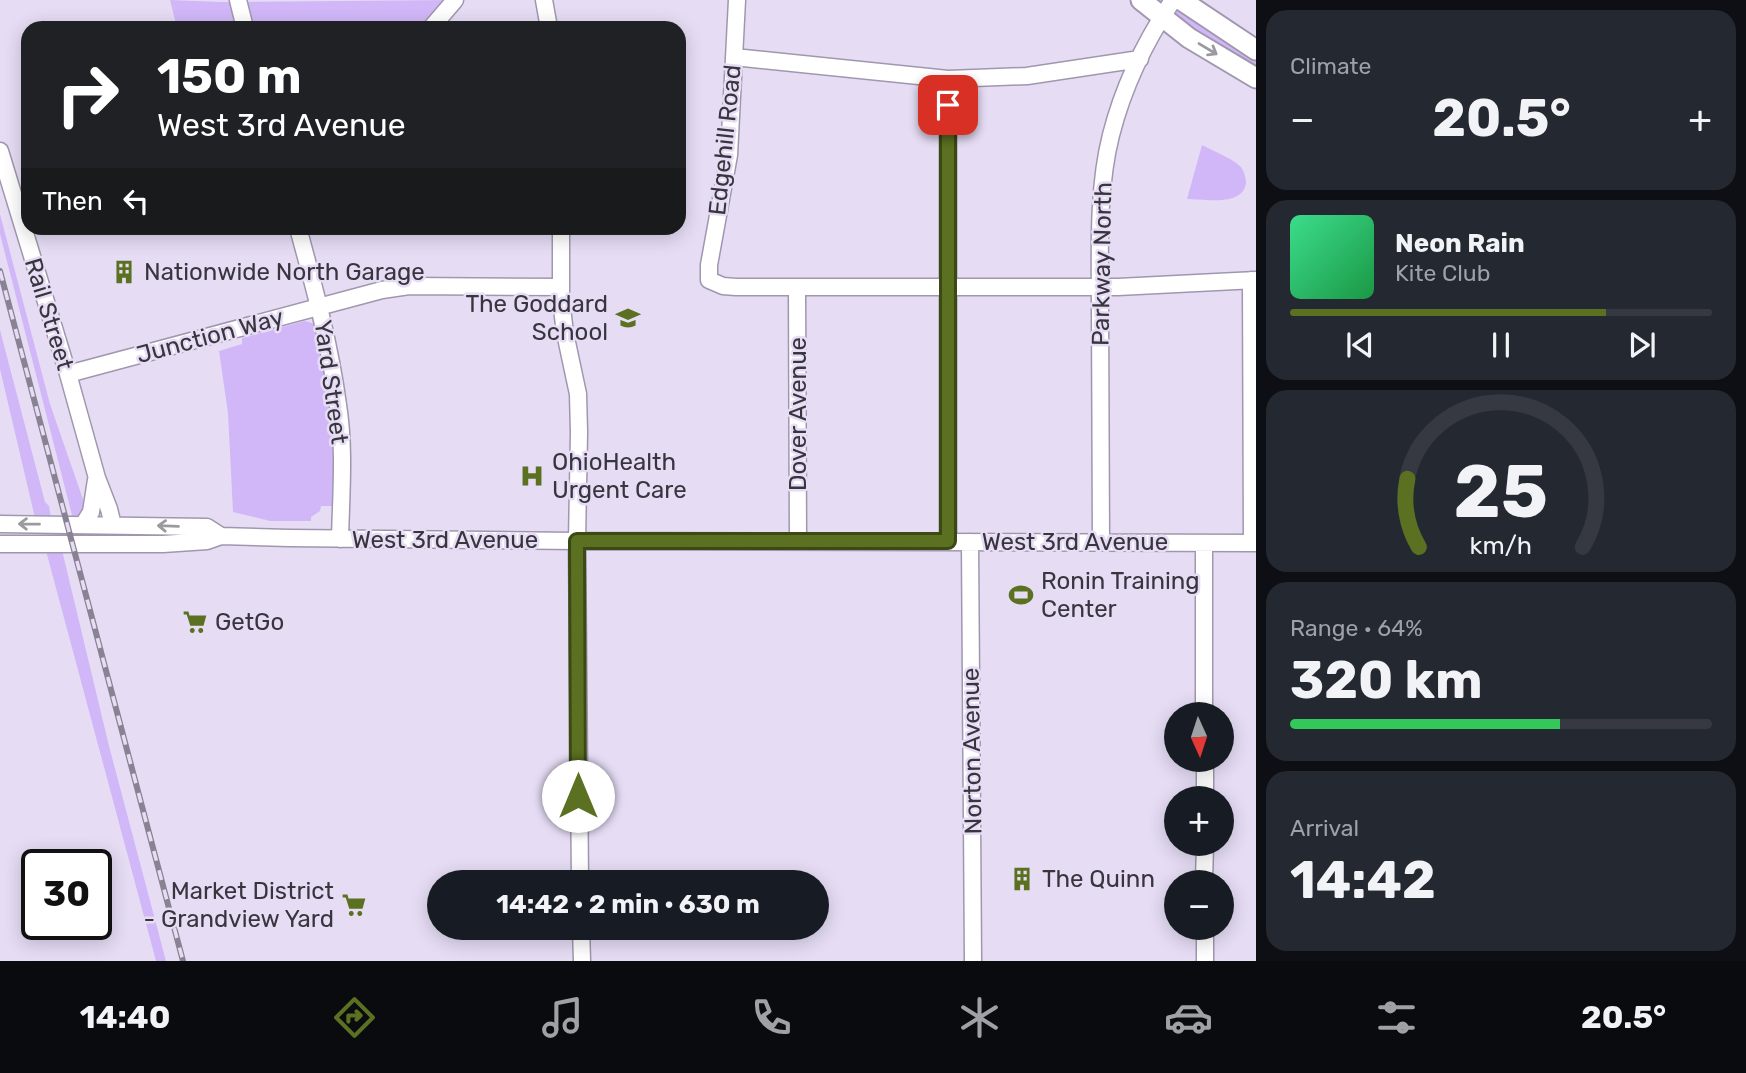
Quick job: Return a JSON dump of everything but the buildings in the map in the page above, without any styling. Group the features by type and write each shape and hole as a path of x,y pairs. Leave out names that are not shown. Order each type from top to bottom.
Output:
{"main road":[{"path":"1141,0 1189,38 1256,78"},
{"path":"1181,0 1256,50"}],"street":[{"path":"238,0 244,21"},
{"path":"437,21 455,0"},
{"path":"544,0 548,21"},
{"name":"Edgehill Road","path":"737,0 729,155 709,265 709,280 723,286 797,287"},
{"name":"Parkway North","path":"1101,542 1100,287 1102,202 1107,155 1111,133 1140,59 1161,17 1173,0"},
{"path":"734,57 948,79 1027,76 1140,59"},
{"path":"948,79 948,541"},
{"name":"Rail Street","path":"0,150 21,219"},
{"name":"Rail Street","path":"26,235 96,478 113,525"},
{"name":"Yard Street","path":"300,235 320,307 339,406 340,539"},
{"path":"561,235 561,287 565,333 578,394 580,870"},
{"path":"797,287 1100,287 1254,280 1254,543"},
{"name":"Junction Way","path":"68,374 382,290 409,286 561,287"},
{"name":"Dover Avenue","path":"797,287 798,541"},
{"name":"Rail Street","path":"83,525 91,512 96,478"},
{"name":"West 3rd Avenue","path":"0,524 206,527 221,536"},
{"path":"1,544 19,539 100,541 107,536 113,525"},
{"name":"West 3rd Avenue","path":"1,544 163,544 207,541 221,536 577,541 1254,543"},
{"name":"Norton Avenue","path":"970,542 973,961"},
{"path":"1204,542 1204,702"},
{"path":"581,940 582,961"},
{"path":"1205,940 1205,961"}],"shaded area":[{"path":"170,0 455,0 437,21 175,21"},
{"path":"1141,0 1181,0 1256,50 1256,78"},
{"path":"1202,145 1241,167 1246,183 1238,196 1222,200 1187,199"},
{"path":"0,214 50,404 86,508 74,523 0,234"},
{"path":"305,321 315,324 317,330 332,417 334,506 321,506 320,511 311,517 311,521 270,521 233,512 228,413 219,351 242,344 242,338"},
{"path":"0,330 51,518 35,518 0,369"},
{"path":"61,546 109,746 166,961 156,961 45,547"}],"railway":[{"path":"0,271 183,961"}],"place":[{"name":"Nationwide North Garage","path":"124,272"},
{"name":"The Goddard School","path":"628,318"},
{"name":"OhioHealth Urgent Care","path":"532,476"},
{"name":"Ronin Training Center","path":"1021,595"},
{"name":"GetGo","path":"195,622"},
{"name":"The Quinn","path":"1022,879"},
{"name":"Market District - Grandview Yard","path":"354,905"}],"route":[{"path":"578,796 577,541 948,541 948,105"}]}
